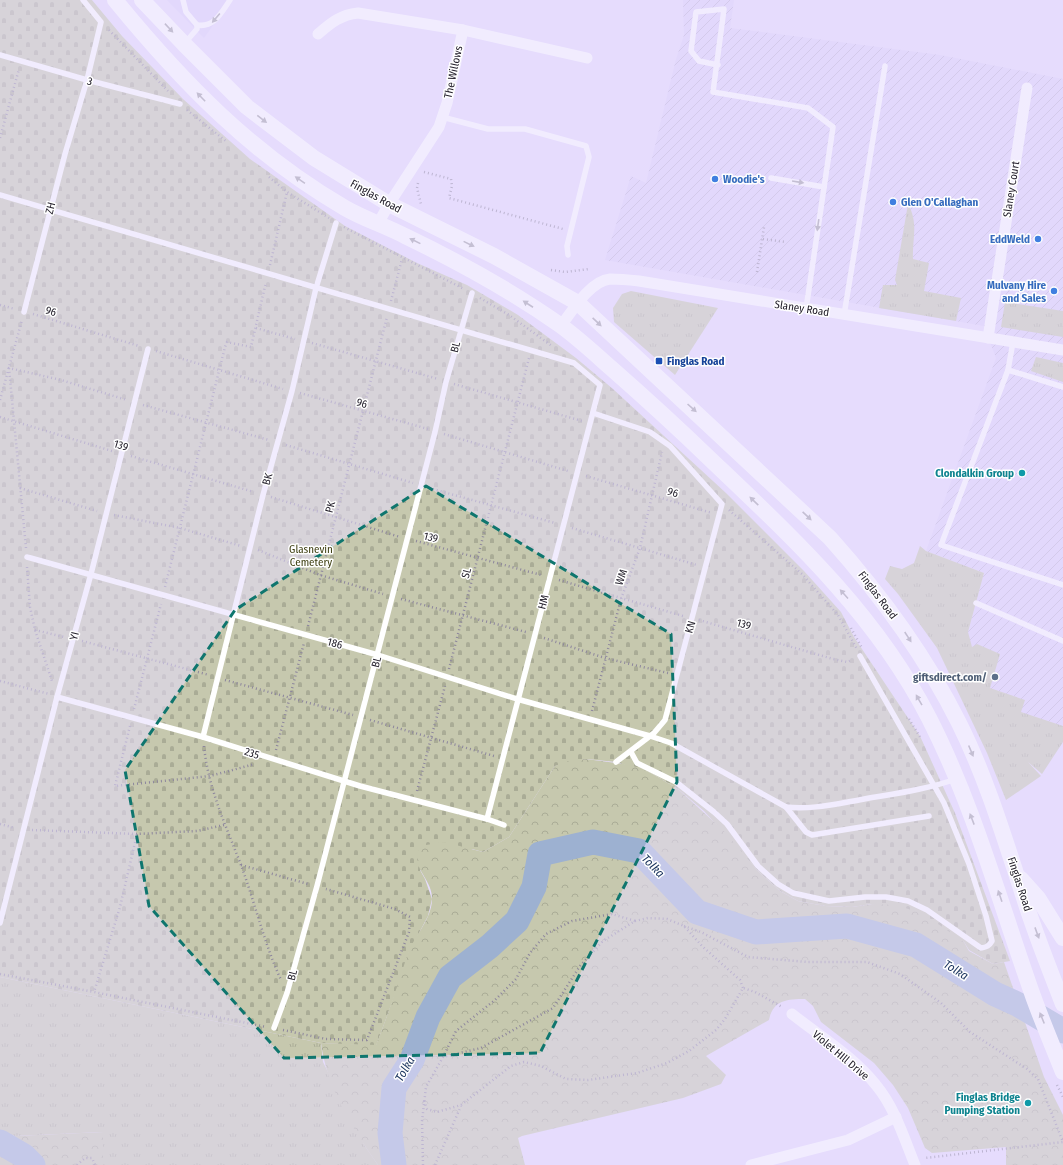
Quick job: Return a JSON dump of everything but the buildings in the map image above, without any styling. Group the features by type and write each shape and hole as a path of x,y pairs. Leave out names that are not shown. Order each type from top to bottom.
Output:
{"main road":[{"name":"Finglas Road","path":"115,0 161,56 208,104 280,165 315,190 350,211 378,222 450,258 524,301 561,326 661,411 806,551 857,607 896,660 929,718 956,779 986,855 1034,999 1063,1072"},
{"name":"Finglas Road","path":"142,0 247,107 283,135 337,173 393,197 578,303 830,538 864,576 903,628 938,683 960,725 982,779 1062,995"},
{"path":"1017,875 1038,898 1063,938"},
{"path":"1034,999 1062,995"}],"street":[{"path":"318,34 336,18 348,14 358,13 462,30"},
{"name":"The Willows","path":"378,222 439,127 462,30 587,58"},
{"name":"Slaney Court","path":"988,338 1027,88"},
{"name":"Slaney Road","path":"561,326 578,303 598,284 609,279 639,281 1063,350"},
{"name":"Violet HIll Drive","path":"792,1014 852,1061 872,1081 896,1117 914,1162"},
{"path":"751,1165 848,1140 896,1117"}],"lane":[{"name":"ZH","path":"24,312 50,210 102,22 82,0"},
{"path":"183,0 186,12 197,25 204,26 211,24 230,0"},
{"path":"718,65 699,61 691,51 696,12 724,9 718,65 713,92 808,108 833,127 806,309"},
{"path":"184,44 196,29 197,25"},
{"name":"3","path":"0,55 87,80 180,104"},
{"path":"844,315 885,66"},
{"path":"442,116 488,129 525,129 586,146 589,157 567,246 568,255"},
{"path":"772,178 824,187"},
{"path":"0,195 574,363"},
{"name":"BK","path":"203,737 263,495 292,391 316,288 336,223"},
{"name":"BL","path":"274,1028 287,993 317,886 378,655 435,432 446,382 472,293"},
{"path":"1014,342 1008,370 941,545 1063,585"},
{"name":"YI","path":"0,923 57,697 91,574 105,513 148,349"},
{"name":"HM","path":"487,819 517,699 600,385 574,363"},
{"path":"1008,370 1063,387"},
{"path":"593,413 650,432 670,446 722,504"},
{"name":"KN","path":"616,762 650,736 665,720 722,504"},
{"name":"186","path":"27,557 91,574 233,616 378,655 517,699 650,736"},
{"path":"976,603 1063,641"},
{"path":"631,752 636,763 676,782 728,824 758,866 778,884 793,893 829,901 865,897 886,897 908,901 927,910 981,948 989,946 992,941 986,916 966,858 944,803 863,655"},
{"name":"235","path":"57,697 203,737 271,759 504,825"},
{"path":"650,736 672,743 786,807 806,832 812,835 930,816"},
{"path":"786,807 809,808 935,786 956,779"}],"path":[{"path":"0,138 21,61"},
{"path":"393,197 423,208 417,188 423,172"},
{"path":"427,173 451,179 452,186 449,198 571,231"},
{"path":"163,596 218,370 227,342 251,347 287,192"},
{"path":"336,223 472,293 509,315 574,363"},
{"path":"758,272 764,227"},
{"path":"763,239 786,242"},
{"name":"PK","path":"271,759 290,697 306,636 320,575 364,412 402,258"},
{"name":"96","path":"0,305 218,370 577,474 652,494 719,515"},
{"path":"0,400 24,312"},
{"path":"256,328 590,423"},
{"name":"SL","path":"414,799 506,453 531,350"},
{"path":"9,368 61,380 134,402 206,421 349,465 706,567"},
{"path":"9,368 14,421"},
{"name":"139","path":"0,417 407,539 478,557 833,659 847,662 863,655"},
{"name":"WM","path":"590,720 621,599 640,548 664,446 670,446"},
{"path":"20,488 105,513 180,528 266,553 320,575 535,635 605,658 676,675"},
{"path":"722,504 802,574 838,615 863,655"},
{"path":"849,624 863,655"},
{"path":"35,630 290,697 502,758"},
{"path":"0,680 57,697"},
{"path":"907,717 923,743"},
{"path":"203,737 205,761 224,825 241,865 257,918 276,969 287,993"},
{"path":"186,778 210,776 271,759"},
{"path":"0,824 24,830 137,834 198,831 224,825"},
{"path":"94,992 120,907 137,834"},
{"path":"0,974 326,1039 367,1040 410,932 410,917 396,909 241,865"},
{"path":"422,1165 424,1101 426,1086 456,1031 495,1000 516,979 530,953 546,934 572,921 612,914 635,922"},
{"path":"443,1057 481,1048 554,1008 580,966 603,941 635,922 648,918 667,919 701,932 748,957 808,962 866,962 900,974 941,1003 970,1032 1027,1069 1038,1079 1063,1142 914,1162"},
{"path":"684,926 702,946 740,980 743,988"},
{"path":"743,988 756,992 792,1014"},
{"path":"424,1101 427,1109 437,1112 461,1106 511,1066 524,1062 541,1066 566,1079 588,1080 637,1073 667,1063 689,1050 716,1030 725,1019 743,988"},
{"path":"435,1165 461,1106"},
{"path":"77,1165 85,1158 92,1158 95,1165"}],"highlighted area":[{"path":"426,486 671,634 677,782 540,1053 284,1058 149,906 125,770 235,610"}],"shaded area":[{"path":"167,0 231,0 204,38"},
{"path":"683,0 734,0 730,28 940,55 1063,79 1063,733 1009,715 977,687 968,632 984,573 926,551 996,358 984,326 605,260 631,176 646,183 676,59 684,35"}],"green space":[{"name":"Glasnevin Cemetery","path":"0,0 92,0 122,36 183,99 250,159 345,226 417,263 467,285 518,315 576,358 613,389 726,493 804,571 841,612 854,637 920,736 955,813 1010,961 993,964 969,950 964,942 872,904 852,907 825,906 798,901 780,891 758,871 704,811 678,789 651,773 616,762 586,759 555,766 509,837 483,852 472,849 420,870 432,899 428,916 409,952 376,1046 321,1043 0,977"},
{"path":"908,204 914,225 913,259 929,263 924,291 961,298 956,321 879,308 883,285 897,285 895,280"},
{"path":"631,291 718,308 675,375 614,322 613,308 622,294"},
{"path":"1005,302 1063,311 1063,337 1001,327"},
{"path":"1036,357 1063,363 1063,382 1031,371"},
{"path":"920,546 926,551 984,573 968,632 972,647 977,644 1000,654 990,688 1025,700 1021,712 1063,726 1063,742 1042,774 1028,762 1041,776 1006,800 987,753 937,648 898,594 885,579 890,566 902,569 914,563"},
{"path":"586,759 631,765 651,773 678,789 723,830 758,871 780,891 798,901 825,906 852,907 872,904 897,905 925,915 964,942 969,951 993,964 1004,962 1044,1077 1063,1115 1063,1165 1006,1165 1006,1147 932,1153 925,1148 908,1108 893,1085 874,1063 821,1022 813,1006 805,999 792,999 777,1005 771,1013 769,1020 706,1056 726,1075 721,1084 683,1098 522,1136 518,1138 525,1165 378,1165 359,1137 342,1107 329,1076 321,1043 376,1045 408,953 426,921 431,907 431,892 417,861 417,854 420,846 444,842 483,852 509,837 555,766 568,761"},
{"path":"0,977 321,1043 323,1062 365,1146 378,1165 103,1165 103,1132 15,1136 0,1132"},
{"path":"103,1132 103,1165 0,1165 0,1152 5,1155 15,1136"},
{"path":"0,1144 9,1148 0,1165"}],"waterway":[{"name":"Tolka","path":"394,1165 390,1133 394,1088 412,1060 428,1017 450,977 490,946 517,921 534,887 540,854 593,842 639,851 697,912 756,932 847,926 916,945 995,994 1019,1005 1063,1031"},
{"name":"Tolka","path":"0,1142 24,1156 33,1165"}],"place":[{"name":"Woodie's","path":"715,179"},
{"name":"Glen O'Callaghan","path":"893,202"},
{"name":"EddWeld","path":"1038,239"},
{"name":"Mulvany Hire and Sales","path":"1054,291"},
{"name":"Finglas Road","path":"659,361"},
{"name":"Clondalkin Group","path":"1022,473"},
{"name":"giftsdirect.com/","path":"995,677"},
{"name":"Finglas Bridge Pumping Station","path":"1028,1103"}]}
